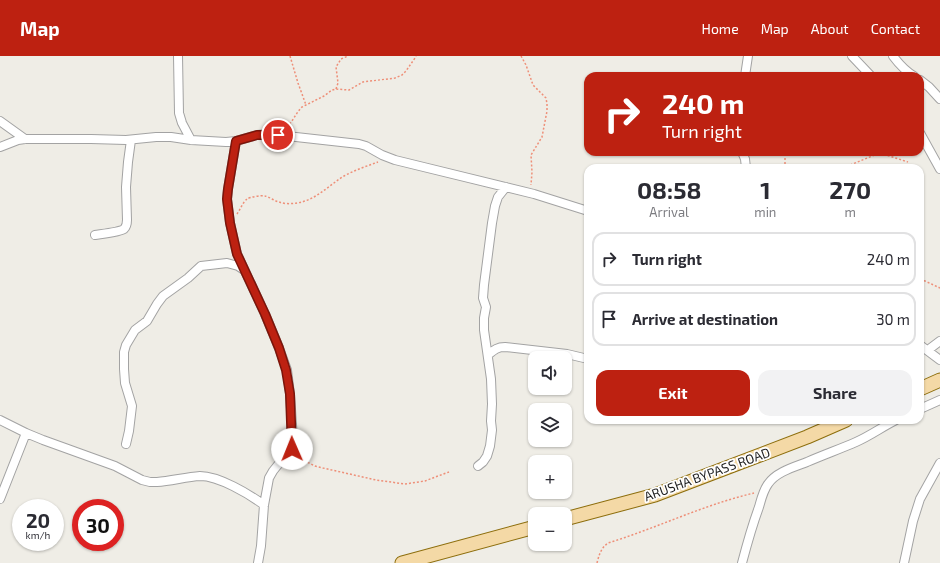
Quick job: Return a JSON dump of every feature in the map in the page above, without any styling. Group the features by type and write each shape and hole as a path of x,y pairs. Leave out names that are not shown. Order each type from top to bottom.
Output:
{"main road":[{"path":"924,387 940,380"},
{"name":"ARUSHA BYPASS ROAD","path":"572,517 655,495 837,424"},
{"path":"402,563 528,529"}],"street":[{"path":"178,56 179,113 182,123 191,140"},
{"path":"746,72 748,56"},
{"path":"852,56 867,72"},
{"path":"893,56 908,72"},
{"path":"924,83 940,99"},
{"path":"0,121 25,139"},
{"path":"0,147 25,139 131,140 171,137 220,142 236,141 257,135 278,135 359,144 366,146 387,158 534,194 584,210"},
{"path":"95,235 119,231 124,229 126,226 126,187 131,140"},
{"path":"924,140 940,169"},
{"path":"236,141 227,199 230,223 237,254 265,314 286,370 290,394 293,442 291,453 278,465 269,478 264,505 258,563"},
{"path":"478,466 487,456 492,437 491,379 484,330 486,307 484,285 495,206 498,197 506,187"},
{"path":"126,444 132,406 125,383 124,352 126,345 135,330 147,321 163,296 188,278 201,266 228,263 238,266 244,270"},
{"path":"928,350 940,342"},
{"path":"488,356 495,349 499,347 506,347 567,354 584,358"},
{"path":"924,348 940,360"},
{"path":"924,407 940,400"},
{"path":"0,420 26,434 115,466 142,480 162,482 201,476 212,478 222,481 254,497 264,505"},
{"path":"742,563 753,523 765,490 774,478 781,473 870,436 889,424"},
{"path":"0,499 26,434"},
{"path":"904,563 913,521 920,499 940,463"}],"path":[{"path":"290,56 306,105"},
{"path":"336,89 338,84 336,66 341,59 348,56"},
{"path":"278,135 288,127 300,109 332,90 349,90 363,82 395,78 402,75 406,71 416,56"},
{"path":"521,56 533,85 546,98 547,104 542,137 530,158 532,168 531,186 534,194"},
{"path":"745,156 751,164"},
{"path":"853,164 872,156"},
{"path":"887,156 908,162"},
{"path":"230,223 250,197 265,196 277,202 294,204 305,202 357,170 387,158"},
{"path":"924,281 940,288"},
{"path":"291,453 315,466 376,480 405,484 425,481 449,472"},
{"path":"597,563 601,550 608,543 700,509 765,490"}],"route":[{"path":"278,135 257,135 236,141 227,199 228,213 237,254 265,314 286,370 290,394 293,442 292,449"}]}
